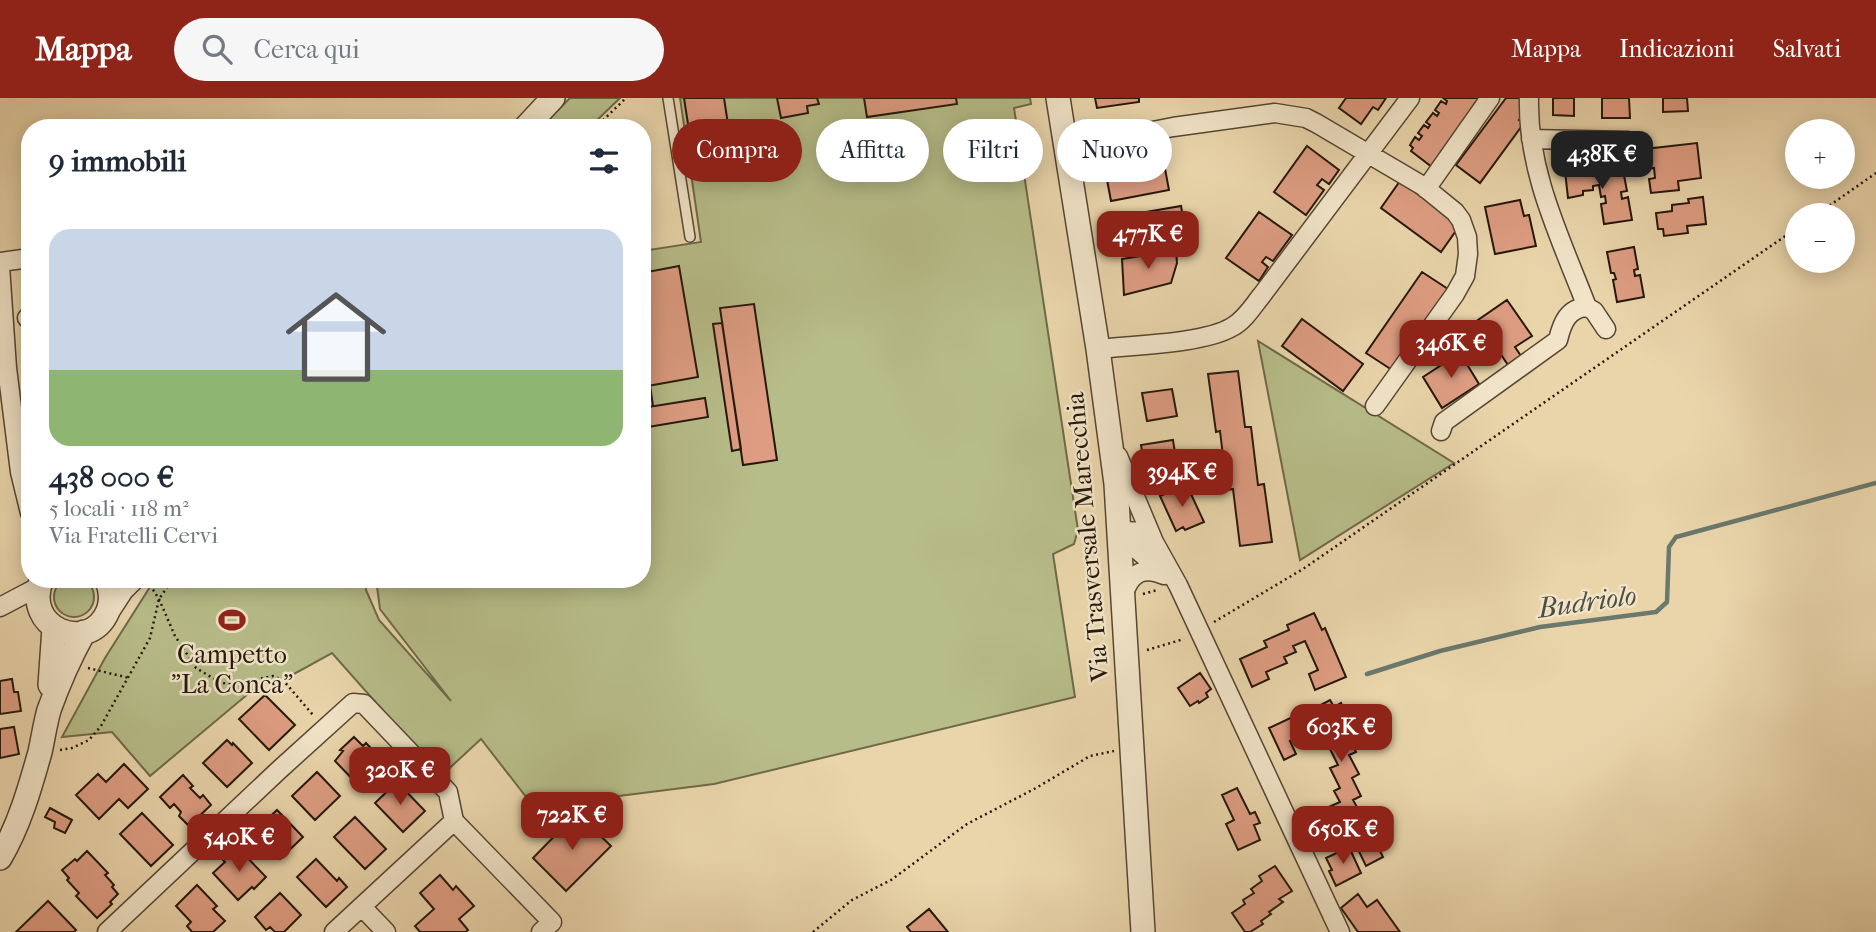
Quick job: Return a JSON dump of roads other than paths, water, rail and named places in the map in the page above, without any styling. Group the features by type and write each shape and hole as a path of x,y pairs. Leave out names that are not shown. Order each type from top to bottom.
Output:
{"street":[{"path":"533,119 553,98"},
{"name":"Via Trasversale Marecchia","path":"1058,98 1061,119"},
{"path":"1098,349 1188,340 1222,332 1234,326 1254,306 1410,98"},
{"path":"1426,189 1490,98"},
{"path":"1530,98 1531,139 1538,179 1587,307 1594,311 1606,329"},
{"path":"1172,127 1275,113 1306,118 1426,189 1461,220 1468,254 1465,276 1375,406"},
{"path":"1531,139 1628,141"},
{"name":"Via Trasversale Marecchia","path":"1071,182 1098,349 1130,596 1143,932"},
{"path":"21,260 0,264 4,369 21,476"},
{"path":"1441,431 1444,422 1558,340 1564,321 1572,310 1587,307"},
{"path":"1110,440 1154,542 1168,583 1340,932"},
{"path":"1154,542 1146,535 1131,530 1120,533 1130,545 1152,562 1168,583"},
{"path":"1130,596 1127,584 1143,572 1152,570 1168,583"},
{"path":"0,607 32,588"},
{"path":"39,588 37,596 48,621 48,713"},
{"path":"109,609 110,588"},
{"path":"0,607 48,621 64,632 74,634 95,627 104,619 123,588"},
{"path":"0,858 10,840 66,663 84,632"},
{"path":"107,932 353,702 364,704 448,792 454,816 552,922 541,932"},
{"path":"334,932 454,816"},
{"path":"362,907 386,932"}],"lane":[{"path":"668,98 690,237"}],"waterway":[{"name":"Budriolo","path":"1367,674 1440,651 1540,627 1656,612 1667,602 1669,547 1676,537 1876,483"}],"place":[{"name":"Campetto \"La Conca\"","path":"232,620"}]}
